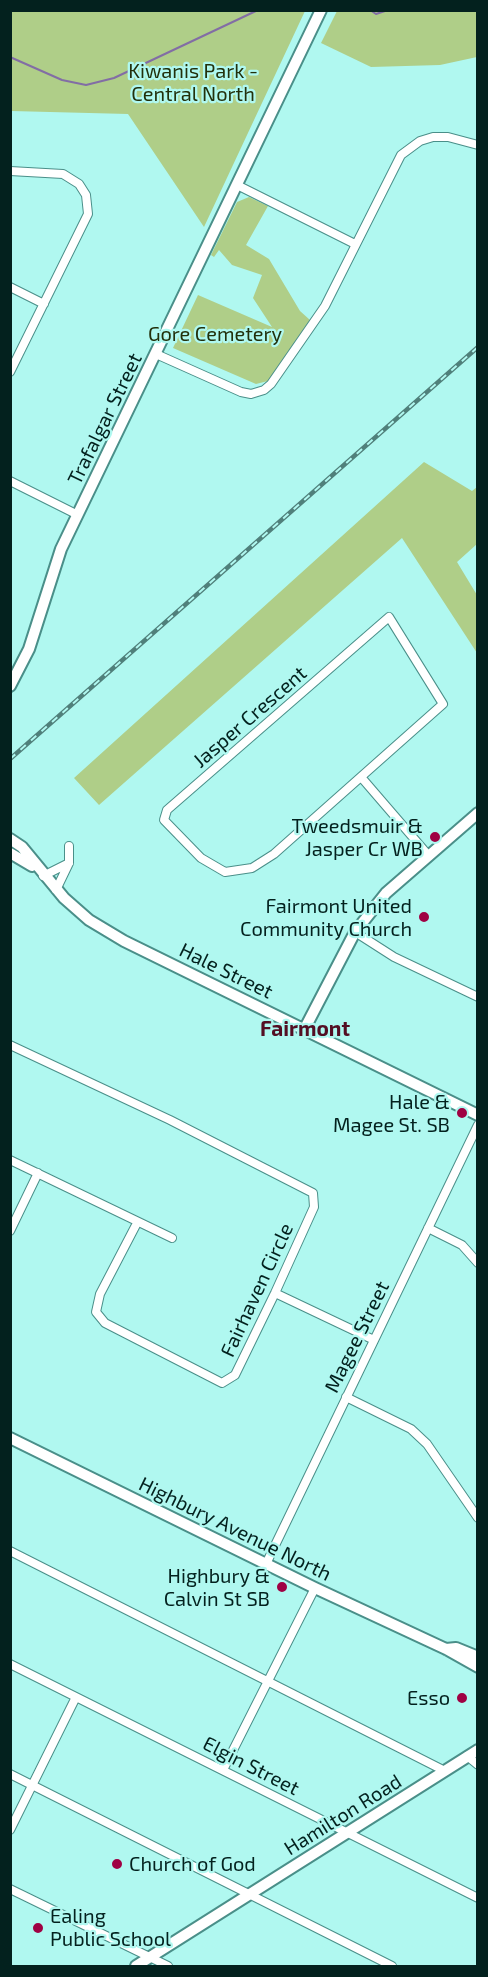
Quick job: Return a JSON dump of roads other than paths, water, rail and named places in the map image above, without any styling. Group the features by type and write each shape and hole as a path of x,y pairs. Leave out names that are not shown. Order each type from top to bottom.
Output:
{"main road":[{"name":"Trafalgar Street","path":"10,686 29,649 61,549 321,10"},
{"path":"304,1030 355,932 386,893 477,813"},
{"name":"Hale Street","path":"10,839 22,847 40,873 89,920 124,941 477,1114"},
{"name":"Hale Street","path":"10,853 40,873"},
{"name":"Highbury Avenue North","path":"10,1438 315,1588 446,1649 477,1667"},
{"name":"Highbury Avenue North","path":"446,1649 456,1648 477,1657"},
{"name":"Hamilton Road","path":"136,1966 477,1750"}],"street":[{"path":"156,354 242,392 250,394 264,390 271,384 325,306 395,163 408,149 434,137 448,137 477,145"},
{"path":"10,171 63,174 79,184 86,195 88,214 10,372"},
{"path":"237,185 355,244"},
{"path":"10,287 44,304"},
{"path":"10,481 78,515"},
{"name":"Jasper Crescent","path":"389,617 443,704 361,777 274,854 252,868 225,872 201,858 164,820 167,810 389,617"},
{"path":"361,777 429,856"},
{"path":"56,890 69,863 69,846"},
{"path":"40,873 69,863"},
{"path":"355,932 394,957 477,998"},
{"name":"Fairhaven Circle","path":"10,1045 170,1120 313,1193 314,1207 275,1293 235,1375 222,1383 105,1323 96,1312 100,1294 137,1223"},
{"name":"Magee Street","path":"266,1564 477,1125"},
{"path":"10,1160 172,1238"},
{"path":"10,1231 38,1173"},
{"path":"428,1228 462,1245 477,1263"},
{"path":"275,1293 374,1340"},
{"path":"346,1397 411,1429 427,1444 477,1518"},
{"path":"10,1551 445,1771"},
{"path":"223,1770 315,1588"},
{"name":"Elgin Street","path":"10,1664 477,1898"},
{"path":"10,1830 76,1697"},
{"path":"467,1756 477,1765"},
{"path":"10,1774 392,1966"},
{"path":"10,1889 168,1966"}],"waterway":[{"path":"10,57 62,80 86,85 114,78 258,10"},
{"path":"370,10 376,14 388,10"}],"railway":[{"path":"10,759 478,347"}],"place":[{"name":"Tweedsmuir & Jasper Cr WB","path":"435,837"},
{"name":"Fairmont United Community Church","path":"424,917"},
{"name":"Hale & Magee St. SB","path":"462,1113"},
{"name":"Highbury & Calvin St SB","path":"282,1587"},
{"name":"Esso","path":"462,1698"},
{"name":"Church of God","path":"117,1864"},
{"name":"Ealing Public School","path":"38,1928"}],"district":[{"name":"Fairmont","path":"305,1029"}],"park label":[{"name":"Kiwanis Park - Central North","path":"193,82"},
{"name":"Gore Cemetery","path":"215,334"}]}
